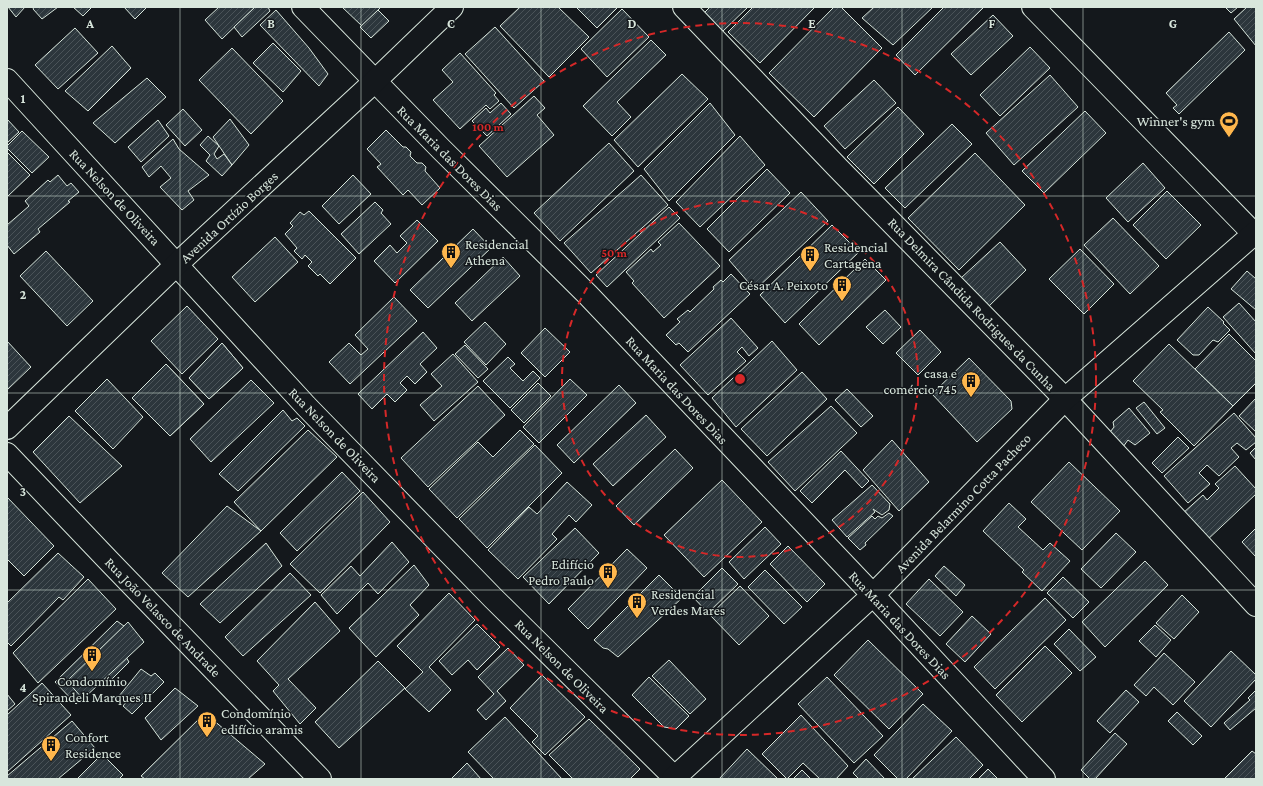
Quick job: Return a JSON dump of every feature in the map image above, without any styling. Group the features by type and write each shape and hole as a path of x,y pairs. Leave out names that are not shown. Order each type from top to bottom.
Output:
{"street":[{"name":"Rua Maria das Dores Dias","path":"303,7 374,82 588,295 873,595 1044,779"},
{"name":"Avenida Ortízio Borges","path":"7,428 178,264 374,82 452,7"},
{"name":"Rua Delmira Cândida Rodrigues da Cunha","path":"684,7 838,168 1065,399 1256,606"},
{"path":"1033,7 1255,234"},
{"name":"Rua Nelson de Oliveira","path":"7,80 178,264 306,406 493,598 674,778"},
{"name":"Avenida Belarmino Cotta Pacheco","path":"674,778 873,595 1065,399 1255,234"},
{"name":"Rua João Velasco de Andrade","path":"7,454 320,779"}],"building":[{"path":"8,7 25,7 16,17"},
{"path":"34,7 58,7 42,19 33,9"},
{"path":"73,7 92,7 83,16"},
{"path":"124,7 147,7 135,19"},
{"path":"219,7 255,7 222,39 205,20"},
{"path":"255,7 268,7 270,11 242,37 234,27"},
{"path":"342,7 381,7 362,26"},
{"path":"520,7 558,7 589,37 549,77 500,26"},
{"path":"576,7 618,7 597,28"},
{"path":"710,7 748,7 722,32 704,13"},
{"path":"753,7 815,7 760,63 728,32"},
{"path":"834,7 841,7 882,48 814,117 769,73"},
{"path":"874,7 933,7 893,45 862,18"},
{"path":"944,7 984,7 915,75 896,55"},
{"path":"1225,7 1238,7 1231,13"},
{"path":"1247,7 1256,7 1256,46 1234,19"},
{"path":"622,9 649,37 607,77 581,49"},
{"path":"276,10 309,48 328,74 319,86 260,25"},
{"path":"378,10 389,21 371,38 360,27"},
{"path":"993,15 1013,36 971,75 951,54"},
{"path":"495,27 544,81 514,108 465,54"},
{"path":"75,28 98,53 58,89 35,65"},
{"path":"1229,32 1245,50 1179,114 1173,108 1177,105 1166,93"},
{"path":"651,40 666,55 617,102 631,117 612,136 583,106"},
{"path":"273,43 301,71 283,92 253,63"},
{"path":"112,46 131,68 88,111 65,91"},
{"path":"1030,47 1050,68 1000,116 980,95"},
{"path":"232,48 283,101 251,134 199,80"},
{"path":"460,53 496,93 494,95 499,101 490,109 486,105 460,129 433,100 453,82 442,70"},
{"path":"682,74 708,99 638,167 614,140"},
{"path":"1050,75 1078,107 1014,165 986,133"},
{"path":"147,78 166,97 115,143 93,123"},
{"path":"874,80 896,103 845,149 824,126"},
{"path":"534,96 545,108 537,115 554,135 507,177 479,146"},
{"path":"501,103 511,114 487,136 472,121 486,108 490,113"},
{"path":"710,103 735,135 669,201 644,169"},
{"path":"898,107 924,134 874,184 847,157"},
{"path":"183,109 202,130 185,146 166,125"},
{"path":"1085,111 1106,133 1044,193 1022,171"},
{"path":"7,119 19,132 7,143"},
{"path":"230,119 249,145 232,165 213,137"},
{"path":"158,120 169,136 141,162 128,147"},
{"path":"952,124 972,144 905,208 885,188"},
{"path":"386,130 403,147 406,147 411,152 410,156 417,163 422,163 426,167 425,171 440,188 422,205 408,190 403,195 377,167 381,164 367,149"},
{"path":"22,131 49,157 32,173 7,148 7,146"},
{"path":"208,136 219,146 214,154 217,159 224,154 232,165 222,176 206,161 210,155 200,145"},
{"path":"740,136 765,165 700,227 676,202"},
{"path":"173,139 179,149 209,175 188,191 194,200 182,210 160,187 171,178 161,166 149,177 142,167"},
{"path":"609,143 634,171 560,241 534,213"},
{"path":"7,152 30,175 8,196 7,195"},
{"path":"975,153 1025,205 959,270 908,218"},
{"path":"1143,163 1165,188 1128,222 1106,198"},
{"path":"767,169 790,193 729,252 707,229"},
{"path":"58,175 67,186 71,183 79,192 68,201 70,202 38,229 40,232 14,254 7,245 7,225 29,206 25,201 48,180 50,182"},
{"path":"353,175 371,194 339,224 322,206"},
{"path":"641,175 668,205 591,273 564,243"},
{"path":"1167,191 1201,225 1166,259 1133,225"},
{"path":"801,192 828,221 755,290 729,260"},
{"path":"375,202 383,210 381,213 391,224 359,254 341,234"},
{"path":"669,207 680,218 607,287 596,275"},
{"path":"309,211 356,258 330,284 320,274 318,276 308,266 312,262 305,255 302,259 294,251 297,248 285,234 293,226 290,223 300,212 304,215"},
{"path":"1113,218 1159,266 1130,294 1084,245"},
{"path":"417,220 438,241 395,283 374,261 390,245 397,253 407,243 400,236"},
{"path":"679,223 720,266 664,318 632,283 634,281 626,272 651,249 653,252 661,245 658,242"},
{"name":"Residencial Cartagena","path":"832,225 859,252 785,323 760,295"},
{"name":"Residencial Athena","path":"473,229 491,248 428,308 410,290"},
{"path":"275,237 298,262 255,302 232,277"},
{"path":"1000,242 1026,270 988,307 961,278"},
{"path":"1080,249 1114,284 1084,314 1049,279"},
{"path":"46,251 93,301 67,326 20,276"},
{"path":"503,257 520,276 472,321 455,303"},
{"name":"César A. Peixoto","path":"865,259 886,280 819,345 799,324"},
{"path":"1247,271 1256,279 1256,310 1231,289"},
{"path":"731,274 750,294 688,352 679,343 676,345 666,335 680,322 677,319 688,310 690,312 714,289 713,287 721,280 723,282"},
{"path":"394,297 417,321 350,384 329,362 349,343 361,355 368,349 355,335"},
{"path":"1239,303 1256,322 1256,354 1223,317"},
{"path":"187,306 218,339 182,374 151,341"},
{"path":"1208,307 1230,330 1218,342 1213,340 1199,355 1193,355 1177,340"},
{"path":"885,310 901,327 883,344 866,327"},
{"path":"731,318 758,348 749,356 742,347 737,352 746,361 708,395 680,365"},
{"path":"485,322 506,344 486,365 464,342"},
{"path":"545,328 570,352 545,377 521,353"},
{"path":"920,330 941,352 918,375 896,353"},
{"path":"423,332 437,348 420,364 427,372 415,384 407,376 400,383 407,390 395,402 387,394 372,409 358,394"},
{"path":"1229,334 1256,361 1256,383 1233,406 1195,369"},
{"path":"7,341 31,367 7,390"},
{"path":"772,341 797,370 736,427 712,398"},
{"path":"222,343 243,368 209,399 189,378"},
{"path":"222,343 243,368 209,399 189,378"},
{"path":"1169,344 1233,406 1194,446 1160,412 1163,410 1133,381"},
{"path":"465,345 488,369 478,378 455,354"},
{"path":"453,354 478,382 434,421 420,405 442,386 431,374"},
{"path":"508,357 515,364 510,368 523,381 533,371 540,378 510,408 483,381"},
{"name":"casa e comércio 745","path":"969,358 1011,401 1012,409 977,442 932,394"},
{"path":"166,364 204,404 170,436 132,398"},
{"path":"166,364 204,404 170,436 132,398"},
{"path":"802,372 827,399 767,456 741,429"},
{"path":"107,379 143,417 113,449 75,411"},
{"path":"570,379 587,395 539,443 523,427"},
{"path":"251,380 274,403 211,462 190,439"},
{"path":"538,383 551,396 524,423 511,410"},
{"path":"619,385 636,403 574,463 557,445"},
{"path":"478,386 505,415 428,487 401,458"},
{"path":"847,389 873,416 861,427 835,400"},
{"path":"1256,398 1256,432 1239,416"},
{"path":"1144,402 1165,428 1157,434 1136,408"},
{"path":"831,406 857,433 795,491 768,462"},
{"path":"1129,408 1150,433 1135,445 1128,440 1123,447 1107,436 1114,427 1113,422"},
{"path":"283,410 292,421 297,418 305,426 238,491 219,474"},
{"path":"1234,413 1256,438 1256,442 1246,450 1237,443 1231,448 1239,457 1219,476 1207,465 1199,473 1210,484 1188,503 1164,476"},
{"path":"646,415 666,437 613,486 593,464"},
{"path":"69,416 122,466 80,503 33,452"},
{"path":"308,430 337,457 261,531 234,502"},
{"path":"520,430 534,444 457,518 429,489 478,442 493,457"},
{"path":"1178,437 1189,448 1162,473 1152,463"},
{"path":"892,440 929,482 899,511 863,470"},
{"path":"535,445 562,473 487,548 459,519"},
{"path":"1256,447 1256,460 1250,453"},
{"path":"675,449 693,468 634,525 616,506"},
{"path":"841,451 869,481 862,488 845,470 812,503 800,491"},
{"path":"1069,462 1120,511 1082,550 1031,502"},
{"path":"1235,466 1256,489 1256,494 1205,542 1182,514 1203,495 1207,500 1219,488 1215,484"},
{"path":"342,472 360,491 297,551 280,533"},
{"path":"722,480 762,522 704,577 664,535"},
{"path":"567,482 592,505 576,522 569,515 552,534 557,539 518,579 488,550 529,507 537,514"},
{"path":"872,485 890,504 889,510 882,515 873,509 875,512 847,537 832,520"},
{"path":"363,492 390,522 320,593 290,564"},
{"path":"7,497 54,546 24,576 7,559"},
{"path":"1009,503 1026,519 1018,527 1043,550 1050,543 1070,561 1042,591 1022,572 1024,570 983,531"},
{"path":"227,506 261,531 188,597 162,573"},
{"path":"889,513 893,516 865,543 866,545 860,550 848,538 872,516 875,519 878,516 882,518"},
{"path":"765,527 781,544 744,579 729,562"},
{"path":"575,528 599,553 549,604 523,577"},
{"path":"1256,528 1256,557 1242,542"},
{"path":"1116,533 1136,552 1101,588 1081,569"},
{"path":"392,542 409,562 378,594 368,583 337,614 321,595 351,566 360,576"},
{"path":"266,543 282,566 220,623 200,604"},
{"path":"788,546 825,584 807,602 770,564"},
{"name":"Edifício Pedro Paulo","path":"627,549 647,568 588,629 568,609"},
{"path":"58,553 84,577 63,600 59,597 11,646 7,642 7,603"},
{"path":"1145,561 1168,585 1105,647 1082,622"},
{"path":"414,565 429,585 410,605 419,615 376,657 349,628"},
{"path":"944,566 965,585 956,596 935,576"},
{"path":"722,568 738,584 708,613 693,597"},
{"path":"765,570 802,607 784,624 748,587"},
{"path":"290,573 311,595 243,656 225,637"},
{"name":"Residencial Verdes Mares","path":"659,575 682,598 618,657 608,649 603,648 594,640"},
{"path":"1063,577 1089,602 1073,618 1047,593"},
{"path":"88,579 116,609 38,683 13,653"},
{"path":"929,579 963,612 940,636 906,604"},
{"path":"740,586 769,616 739,645 710,615"},
{"path":"449,593 475,620 429,667 451,690 429,712 405,689 423,672 397,646"},
{"path":"1182,595 1199,612 1174,639 1156,623"},
{"path":"1045,598 1066,620 995,689 974,667"},
{"path":"315,602 340,631 288,679 316,708 300,724 273,691 279,685 257,661"},
{"path":"972,616 991,634 965,662 946,644"},
{"name":"Condomínio Spirandeli Marques II","path":"117,621 143,640 126,657 129,662 104,687 99,683 76,704 55,682"},
{"name":"Condomínio Spirandeli Marques II","path":"128,622 144,642 83,699 67,681"},
{"path":"477,624 500,647 477,670 468,660 452,675 439,661"},
{"path":"1155,625 1171,640 1156,657 1139,641"},
{"path":"1069,629 1096,657 1080,671 1054,644"},
{"path":"868,640 923,694 889,729 834,675"},
{"path":"1045,646 1072,673 1022,722 996,695"},
{"path":"508,648 524,665 497,691 506,701 486,720 477,710 494,694 478,677"},
{"path":"1231,651 1256,675 1256,679 1211,727 1184,701"},
{"path":"1164,653 1195,682 1173,705 1154,687 1146,696 1134,685"},
{"path":"669,660 706,699 690,714 652,676"},
{"path":"378,661 405,688 339,748 315,722"},
{"path":"141,669 151,676 155,673 164,682 132,714 123,706 127,701 119,696"},
{"path":"542,675 585,717 545,755 532,742 538,736 510,708"},
{"path":"649,677 689,716 676,729 664,727 632,695"},
{"path":"827,677 883,736 854,763 798,704"},
{"path":"42,683 71,715 7,772 7,715"},
{"path":"175,688 198,706 161,740 145,718"},
{"path":"1126,690 1139,702 1110,733 1097,721"},
{"path":"1256,690 1256,708 1230,730 1224,723 1250,700 1248,698"},
{"path":"7,694 15,704 7,711"},
{"path":"923,704 952,731 906,779 898,779 874,755"},
{"path":"1177,712 1202,736 1193,745 1168,721"},
{"name":"Condomínio edifício aramis","path":"205,713 265,764 248,779 145,779 141,776"},
{"path":"801,715 848,766 836,779 820,779 803,763 787,779 762,754"},
{"path":"505,717 562,779 494,779 468,752"},
{"path":"589,719 640,769 630,779 573,779 549,755"},
{"name":"Confort Residence","path":"72,721 95,748 58,779 7,779 7,776"},
{"path":"1115,733 1127,744 1095,779 1090,779 1081,770"},
{"path":"956,737 983,765 969,779 912,779"},
{"path":"747,749 778,779 719,779"},
{"path":"1252,751 1256,754 1256,779 1224,779"},
{"path":"102,754 123,775 119,779 77,779"},
{"path":"866,759 885,779 859,779 853,773"},
{"path":"467,763 481,779 451,779"},
{"path":"988,769 998,779 978,779"},
{"path":"802,770 811,779 793,779"}],"place":[{"name":"Winner's gym","path":"1229,138"},
{"name":"Residencial Athena","path":"451,269"},
{"name":"Residencial Cartagena","path":"810,272"},
{"name":"César A. Peixoto","path":"842,302"},
{"name":"casa e comércio 745","path":"971,398"},
{"name":"Edifício Pedro Paulo","path":"608,589"},
{"name":"Residencial Verdes Mares","path":"637,619"},
{"name":"Condomínio Spirandeli Marques II","path":"92,672"},
{"name":"Condomínio edifício aramis","path":"207,738"},
{"name":"Confort Residence","path":"51,762"}]}
